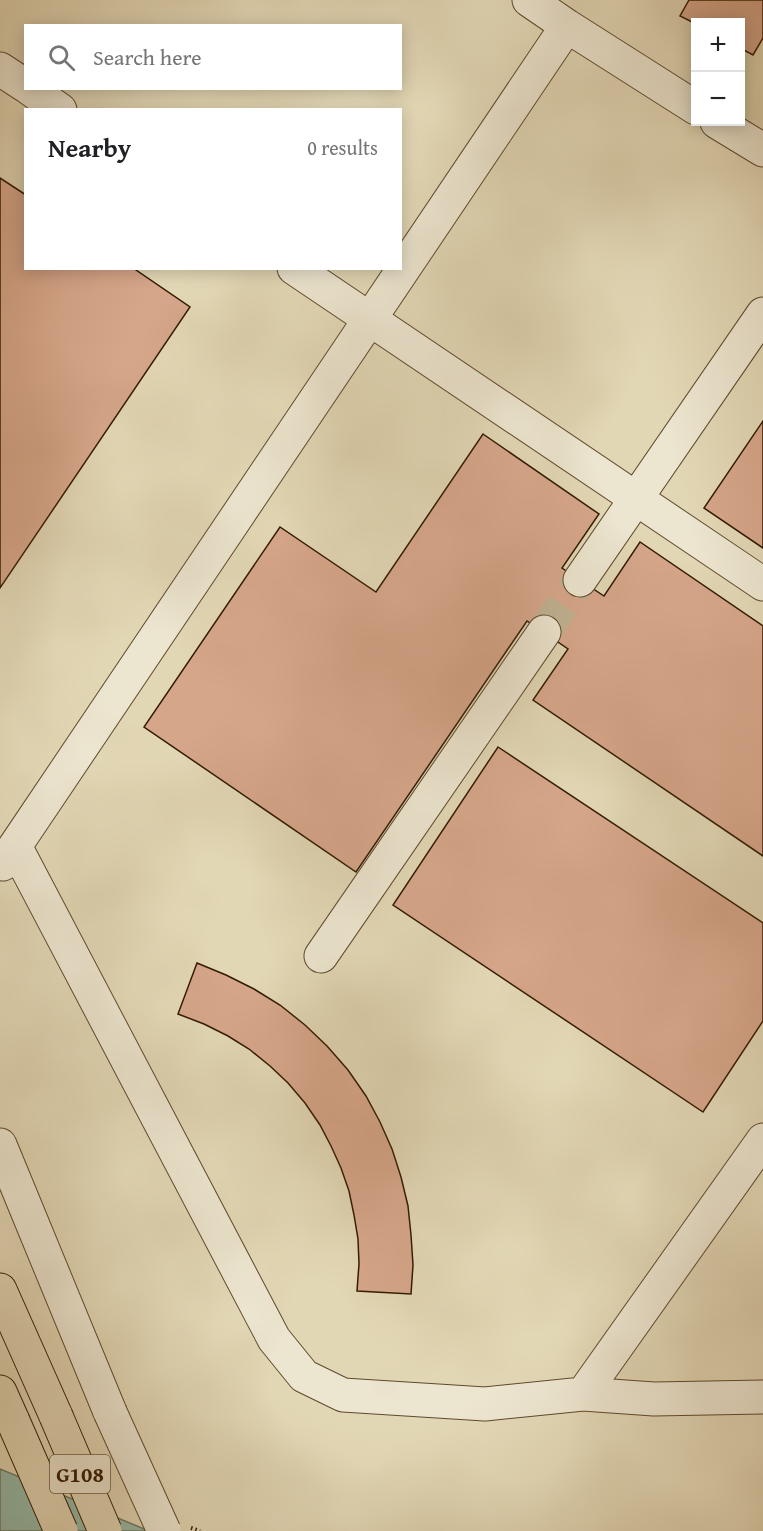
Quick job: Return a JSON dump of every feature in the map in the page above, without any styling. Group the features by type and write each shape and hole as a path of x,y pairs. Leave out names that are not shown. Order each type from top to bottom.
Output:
{"highway":[{"name":"G108","path":"0,1290 105,1531"},
{"name":"G108","path":"0,1392 61,1531"}],"street":[{"path":"529,0 691,105"},
{"path":"567,26 8,857 274,1339 304,1376 343,1395 485,1404 583,1394 654,1399 763,1397"},
{"path":"0,69 24,85"},
{"path":"31,90 57,108"},
{"path":"724,126 763,150"},
{"path":"297,270 763,584"},
{"path":"580,580 763,314"},
{"path":"321,956 544,632"},
{"path":"583,1394 763,1140"},
{"path":"0,1145 110,1412 164,1531"}],"shaded area":[{"path":"0,1469 149,1531 0,1531"}],"building":[{"path":"689,0 763,0 763,38 753,55 745,51 745,18 691,18 691,22 680,16"},
{"path":"0,178 24,194 24,270 136,270 190,307 0,588"},
{"path":"763,421 763,548 704,508"},
{"path":"483,434 599,514 562,568 604,596 640,542 763,626 763,856 533,700 568,649 527,621 356,872 144,727 280,527 376,592"},
{"path":"498,747 763,923 763,1021 703,1112 393,905"},
{"path":"197,963 254,989 280,1005 327,1046 366,1096 392,1149 408,1206 413,1265 411,1294 357,1291 359,1264 354,1215 349,1191 331,1146 305,1103 270,1066 228,1036 178,1014"}],"tunnel":[{"path":"544,632 580,580"}]}
